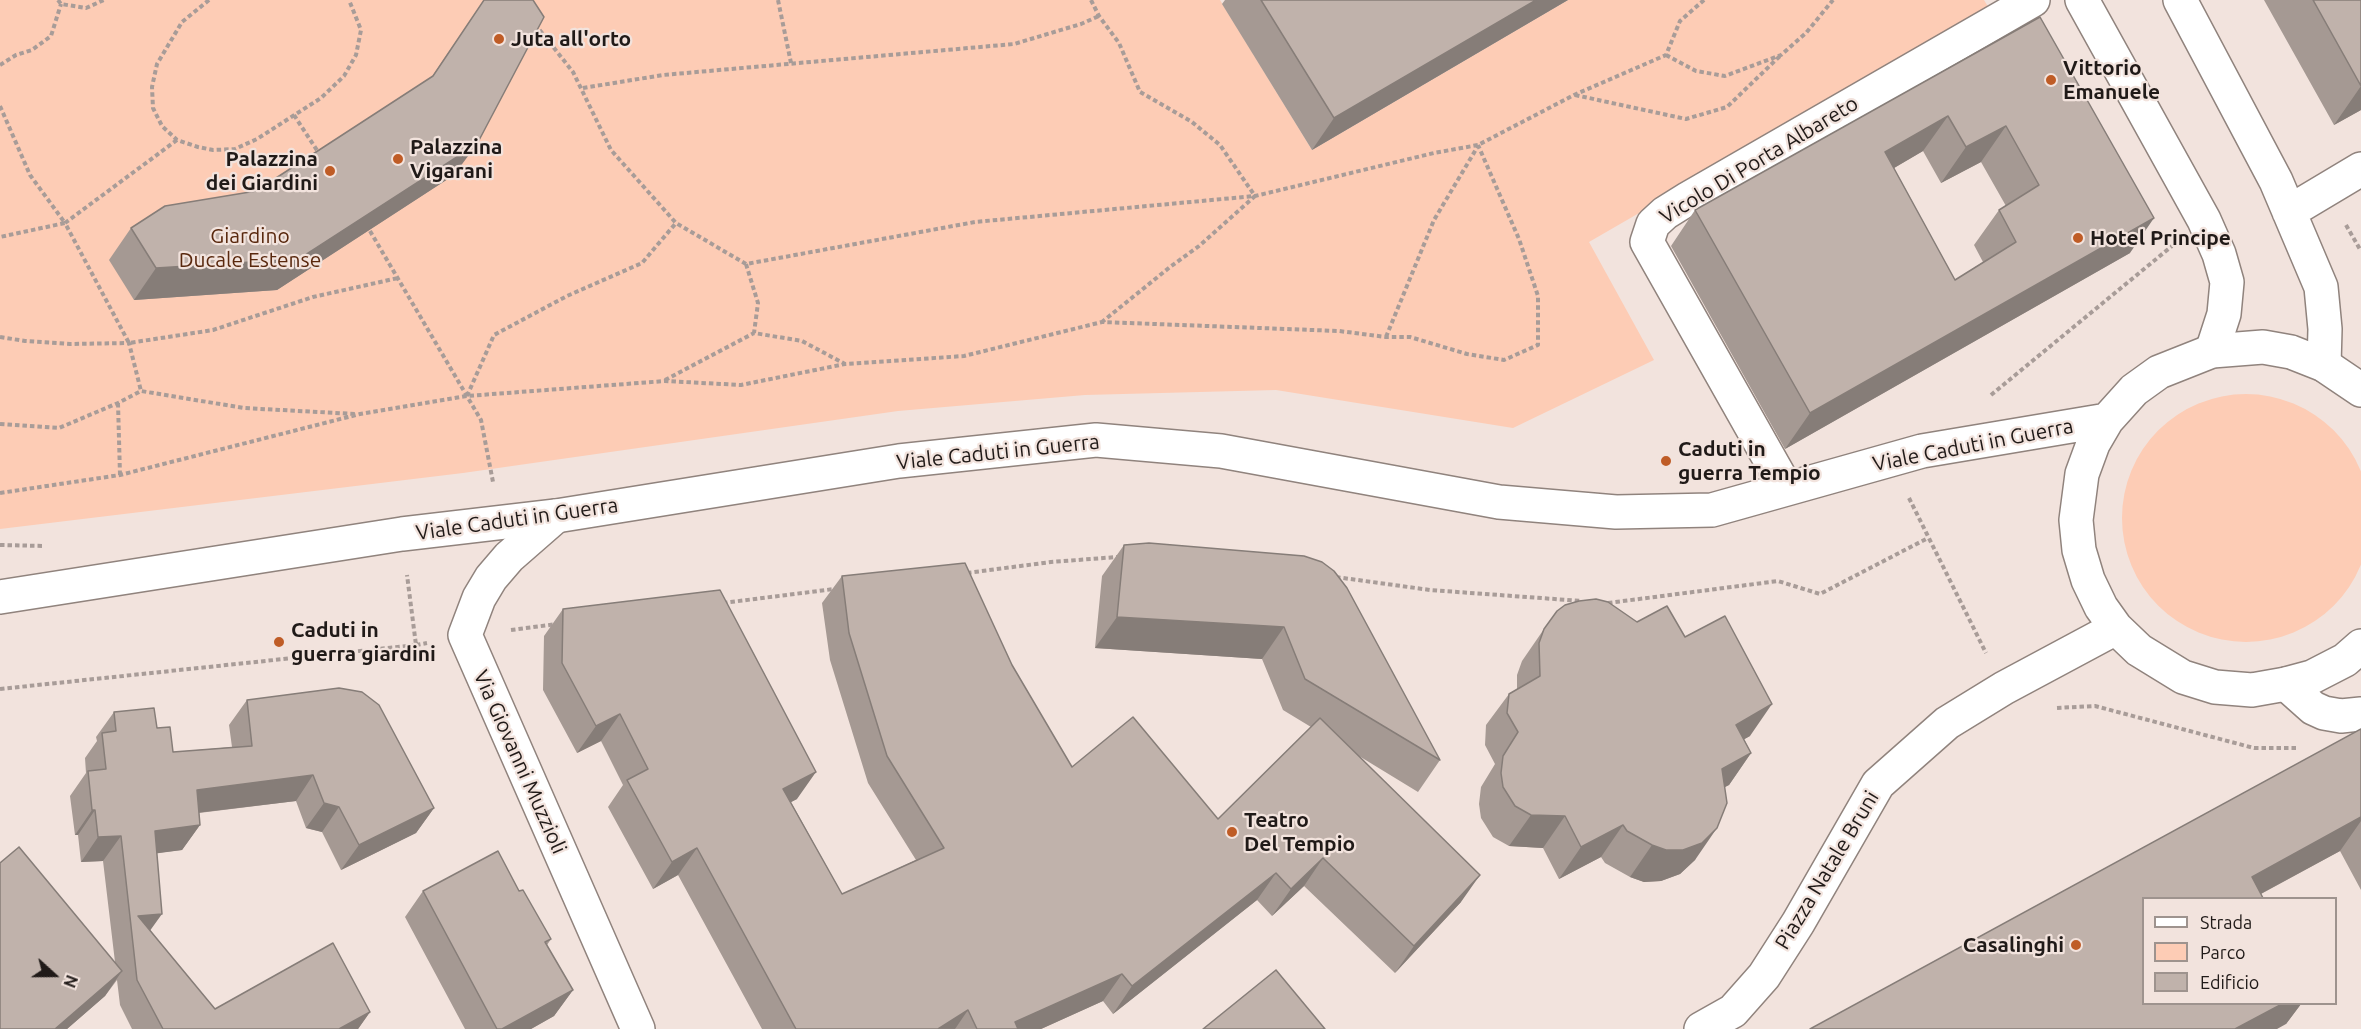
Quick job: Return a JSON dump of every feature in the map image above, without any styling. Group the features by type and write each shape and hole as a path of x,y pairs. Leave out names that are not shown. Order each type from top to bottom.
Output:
{"main road":[{"name":"Vicolo Di Porta Albareto","path":"1786,488 1647,242 1653,224 1665,213 1689,198 2033,0"},
{"path":"2082,0 2204,219 2219,254 2227,282 2224,314 2212,351"},
{"path":"2180,0 2276,181 2321,287 2325,329 2324,365"},
{"path":"2289,212 2361,169"},
{"path":"2356,657 2312,677 2252,690 2215,687 2182,677 2139,650 2116,628 2101,608 2088,580 2079,550 2076,520 2082,474 2093,444 2107,420 2134,390 2159,372 2212,351 2263,347 2291,352 2324,365 2361,390"},
{"name":"Viale Caduti in Guerra","path":"13,595 402,534 556,516 899,461 1096,440 1221,451 1499,502 1616,512 1712,510 1922,451 2107,420"},
{"path":"465,635 479,598 491,578 509,557 556,516"},
{"name":"Piazza Natale Bruni","path":"1701,1029 1733,1011 1764,976 1798,923 1878,784 1947,723 2004,688 2116,628"},
{"name":"Via Giovanni Muzzioli","path":"465,635 628,1025"},
{"path":"2286,684 2313,708 2324,713 2341,716 2361,714"}],"path":[{"path":"0,65 16,55 32,50 51,36 60,2 86,8 104,0"},
{"path":"209,0 182,22 157,64 152,87 153,108 162,126 177,140 206,149 235,149 257,139 321,98 344,75 356,55 361,30 349,0"},
{"path":"778,0 791,63"},
{"path":"1091,0 1099,16 1119,43 1140,92 1192,122 1220,145 1255,196"},
{"path":"531,18 583,88 611,150 676,223 746,264 975,222 1255,196 1434,153 1478,145 1574,95 1666,55 1680,21 1704,0"},
{"path":"1574,95 1686,119 1727,107 1806,33 1833,0"},
{"path":"583,88 663,75 1014,44 1081,24 1099,16"},
{"path":"1666,55 1696,71 1725,76 1781,55"},
{"path":"0,106 30,175 65,223 129,343 141,391"},
{"path":"294,115 325,164"},
{"path":"0,237 65,223 177,140"},
{"path":"0,493 120,475 360,414 467,396 665,381 741,385 845,364 964,356 1102,322 1339,330 1386,337 1410,337 1467,354 1504,360 1538,345 1538,296 1518,239 1478,145"},
{"path":"1386,337 1434,220 1478,145"},
{"path":"1102,322 1199,246 1255,196"},
{"path":"1984,397 1995,394 2204,219"},
{"path":"467,396 494,335 567,296 642,263 676,223"},
{"path":"370,231 481,420 493,482"},
{"path":"746,264 758,303 754,333"},
{"path":"0,336 25,341 70,344 129,343 213,330 313,297 398,278"},
{"path":"665,381 754,333 802,341 845,364"},
{"path":"0,424 59,428 141,391 244,408 360,414"},
{"path":"118,403 120,475"},
{"path":"402,534 416,645"},
{"path":"1602,603 1613,604 1778,581 1820,594 1928,538 2004,688"},
{"path":"958,574 1051,562 1118,557"},
{"path":"1326,575 1430,590 1590,602"},
{"path":"711,605 840,589"},
{"path":"0,689 416,645 465,635 559,624"},
{"path":"2048,711 2058,708 2095,706 2254,748 2296,749 2307,746"}],"green space":[{"name":"Giardino Ducale Estense","path":"0,0 1220,0 1312,150 1568,0 1984,0 1990,10 1589,242 1654,360 1513,428 1276,390 1085,395 898,411 463,473 0,529"},
{"path":"2246,394 2270,396 2293,403 2315,415 2334,430 2349,449 2361,471 2361,565 2349,587 2334,606 2315,621 2293,633 2270,640 2246,642 2222,640 2199,633 2177,621 2158,606 2143,587 2131,565 2124,542 2122,518 2124,494 2131,471 2143,449 2158,430 2177,415 2199,403 2222,396"}],"building":[{"name":"Palazzina Vigarani","path":"484,0 533,0 544,17 477,144 299,259 156,268 131,228 165,206 256,191 433,76"},
{"path":"1261,0 1536,0 1334,118"},
{"path":"2313,0 2361,0 2361,86"},
{"path":"2040,17 2154,218 1810,413 1695,210","holes":["1948,116 1966,147 2006,126 2039,185 1999,210 2016,242 1955,280 1885,152"]},
{"path":"1149,543 1304,556 1322,562 1334,571 1347,588 1440,760 1305,679 1284,627 1117,617 1124,545"},
{"path":"965,563 1012,665 1072,767 1133,717 1218,819 1320,718 1480,875 1414,946 1323,858 1291,889 1276,873 1132,986 1122,974 1015,1022 1018,1029 977,1029 968,1010 938,1029 796,1029 697,848 672,862 627,780 648,769 620,714 596,726 562,663 563,609 720,590 816,772 783,789 842,894 944,848 887,756 849,633 842,576"},
{"path":"1596,599 1608,602 1637,622 1667,606 1685,637 1725,616 1772,704 1736,725 1751,753 1722,769 1727,803 1717,828 1702,843 1683,850 1666,850 1627,831 1623,825 1581,847 1565,816 1531,815 1515,806 1503,787 1501,773 1503,756 1518,732 1507,713 1509,694 1540,676 1539,643 1544,629 1557,611 1565,605"},
{"path":"339,688 362,692 379,705 434,808 359,845 339,807 324,803 313,775 197,790 200,825 155,831 162,914 138,916 215,1009 333,943 370,1012 339,1029 163,1029 137,980 121,836 98,837 95,810 92,810 88,771 106,769 102,733 116,731 114,712 154,708 157,728 170,727 173,752 252,746 247,700"},
{"path":"2361,729 2361,817 2252,877 2262,897 2142,897 2142,1005 2280,1005 2235,1029 1810,1029"},
{"path":"19,847 122,971 55,1029 0,1029 0,863"},
{"path":"498,851 519,891 523,890 551,939 545,942 573,990 502,1029 497,1029 423,891"},
{"path":"1276,970 1325,1029 1203,1029"}],"place":[{"name":"Juta all'orto","path":"499,39"},
{"name":"Vittorio Emanuele","path":"2051,80"},
{"name":"Palazzina Vigarani","path":"398,159"},
{"name":"Palazzina dei Giardini","path":"330,171"},
{"name":"Hotel Principe","path":"2078,238"},
{"name":"Caduti in guerra Tempio","path":"1666,461"},
{"name":"Caduti in guerra giardini","path":"279,642"},
{"name":"Teatro Del Tempio","path":"1232,832"},
{"name":"Casalinghi","path":"2076,945"}]}
